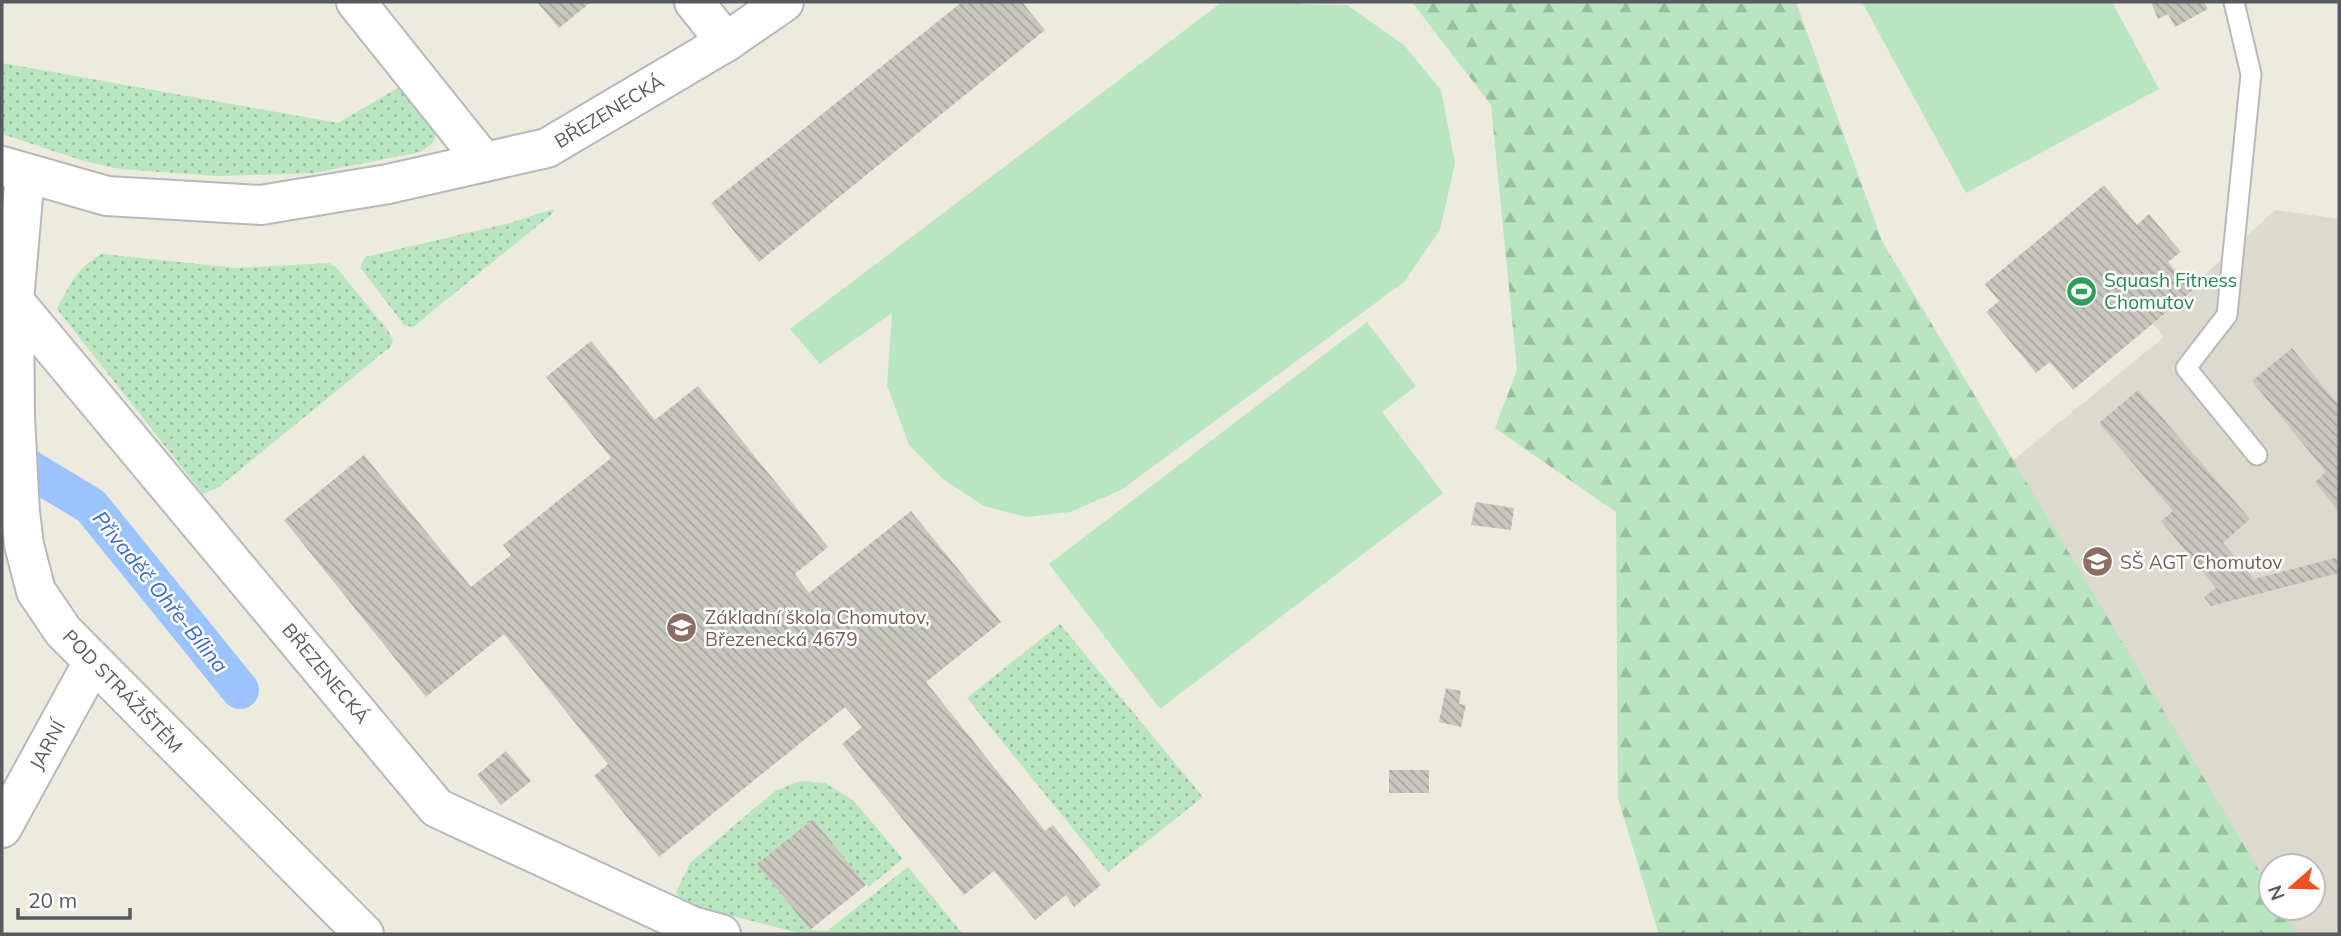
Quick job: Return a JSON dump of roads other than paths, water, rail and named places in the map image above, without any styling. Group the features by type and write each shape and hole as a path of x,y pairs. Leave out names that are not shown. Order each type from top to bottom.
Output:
{"street":[{"path":"356,2 484,162"},
{"path":"694,2 726,41"},
{"name":"BŘEZENECKÁ","path":"13,170 107,196 261,205 388,184 547,148 726,41 784,2"},
{"name":"POD STRÁŽIŠTĚM","path":"13,170 15,535 36,591 62,631 364,934"},
{"name":"BŘEZENECKÁ","path":"14,302 438,808 692,926 720,934"},
{"name":"JARNÍ","path":"2,828 93,662"}],"lane":[{"path":"2234,2 2251,74 2227,315 2186,368 2257,455"}],"waterway":[{"name":"Přivaděč Ohře-Bílina","path":"2,461 28,468 91,506 240,690"}],"place":[{"name":"Squash Fitness Chomutov","path":"2081,291"},
{"name":"SŠ AGT Chomutov","path":"2097,562"},
{"name":"Základní škola Chomutov, Březenecká 4679","path":"682,628"}]}
